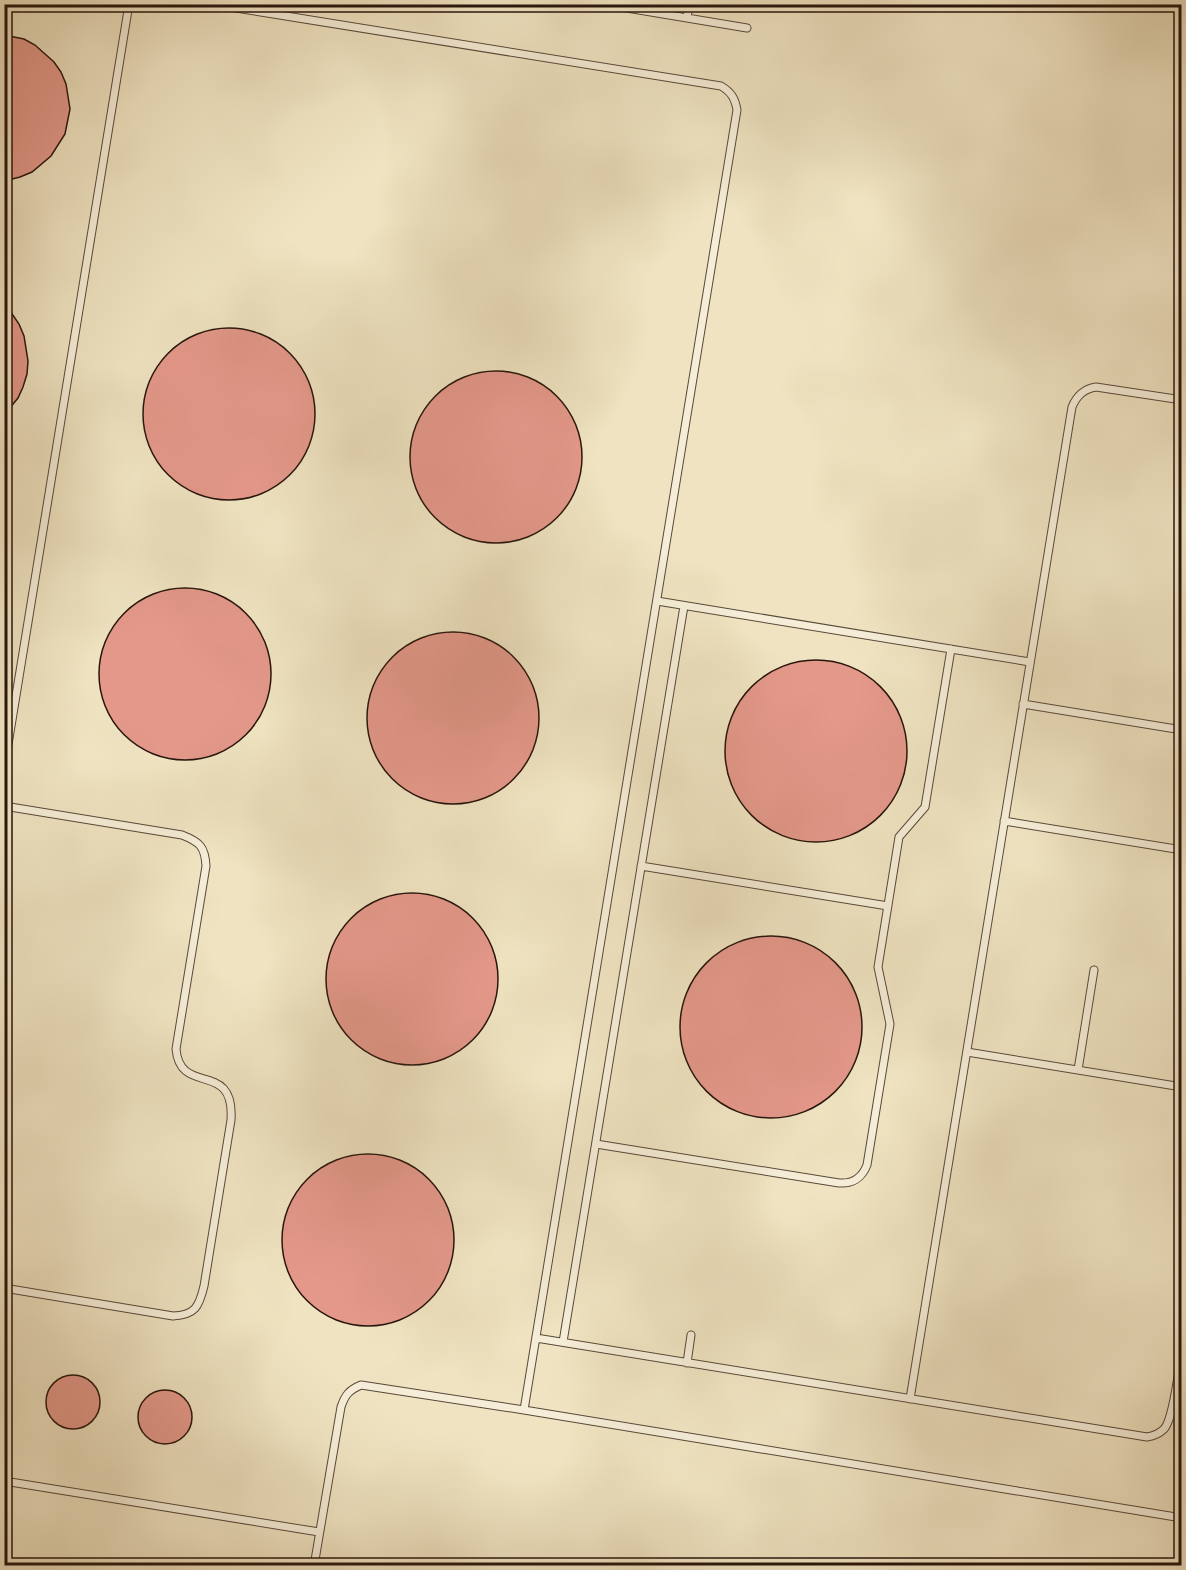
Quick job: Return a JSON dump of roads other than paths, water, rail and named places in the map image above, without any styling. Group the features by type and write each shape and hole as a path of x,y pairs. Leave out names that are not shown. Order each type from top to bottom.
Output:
{"lane":[{"path":"4,769 129,4"},
{"path":"211,4 721,86 735,99 737,110 524,1410"},
{"path":"603,4 747,28"},
{"path":"687,18 689,4"},
{"path":"1172,4 1182,6"},
{"path":"910,1399 1072,406 1083,391 1096,387 1182,400"},
{"path":"657,601 1030,662 1023,705 1182,730"},
{"path":"563,1342 684,606"},
{"path":"596,1144 839,1183 851,1182 861,1176 867,1165 890,1024 878,967 899,837 925,807 951,649"},
{"path":"4,806 182,835 200,845 206,854 206,866 176,1049 177,1059 180,1066 189,1074 220,1084 229,1095 232,1107 204,1286 201,1299 194,1311 184,1316 173,1316 4,1288"},
{"path":"1004,821 1182,850"},
{"path":"641,866 888,906"},
{"path":"1078,1070 1094,970"},
{"path":"967,1052 1182,1087"},
{"path":"687,1363 691,1335"},
{"path":"536,1338 1147,1437 1164,1429 1170,1418 1182,1350"},
{"path":"314,1566 341,1407 344,1396 352,1388 361,1385 1182,1518"},
{"path":"4,1480 319,1532"}]}
